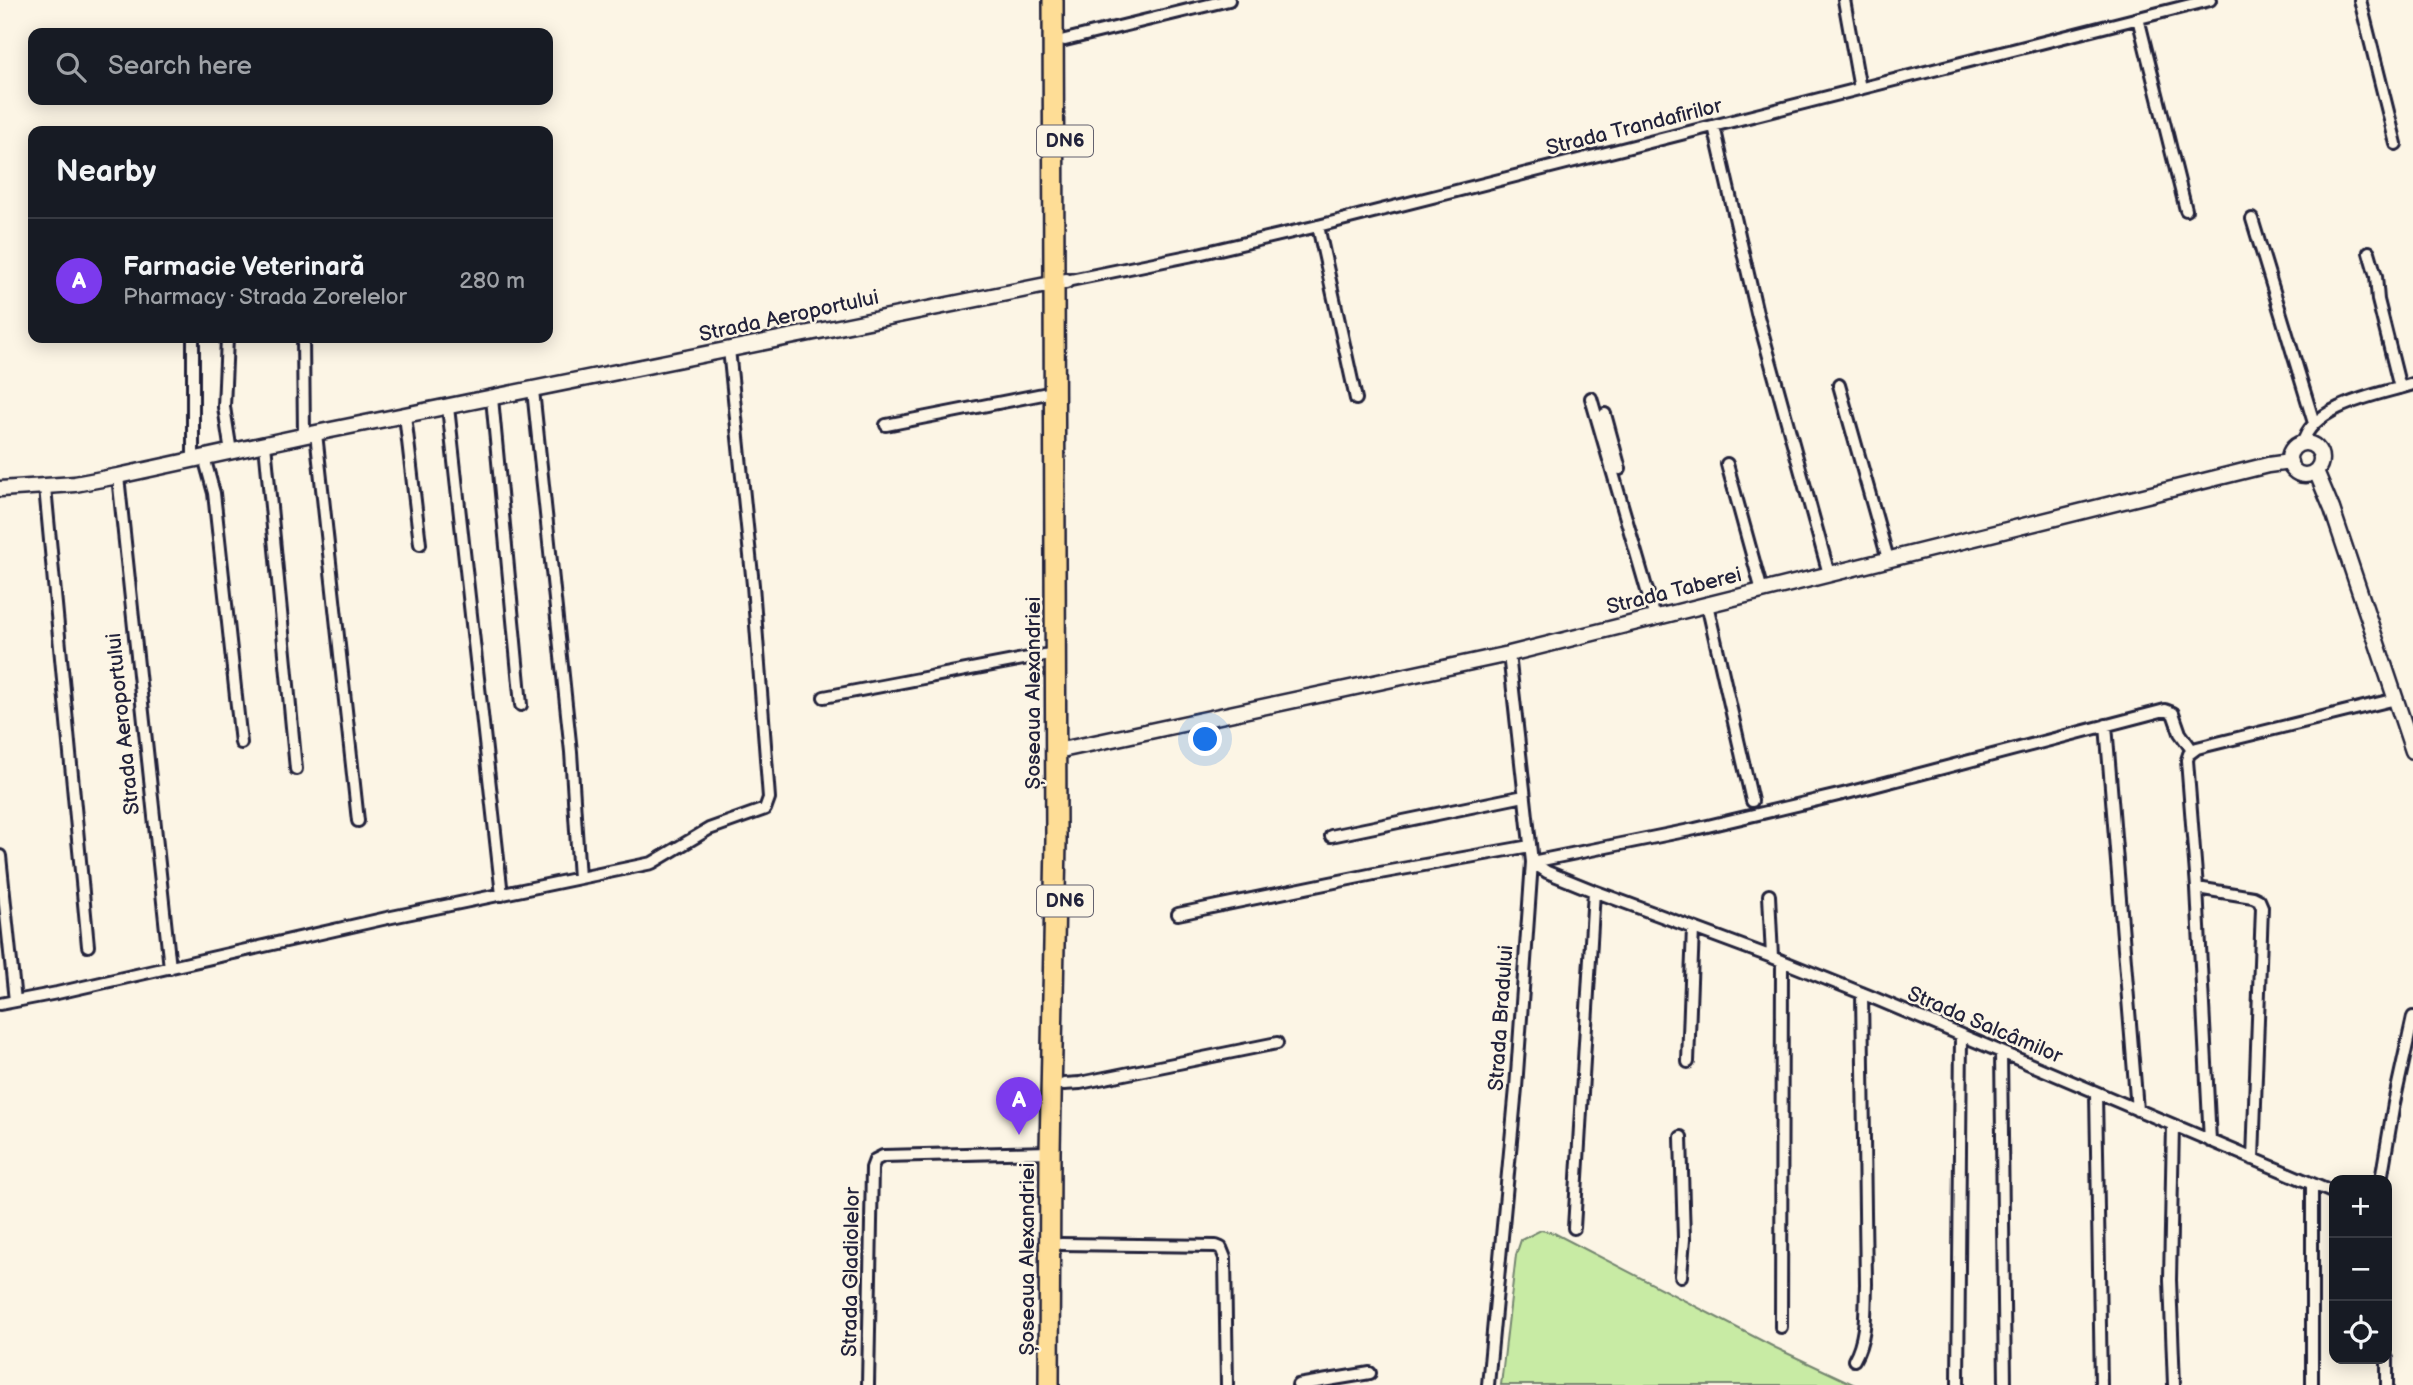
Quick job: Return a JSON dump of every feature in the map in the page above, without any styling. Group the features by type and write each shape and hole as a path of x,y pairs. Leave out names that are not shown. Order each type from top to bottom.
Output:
{"highway":[{"name":"Șoseaua Alexandriei","path":"1053,0 1060,282 1066,749 1059,1385"},
{"name":"Șoseaua Alexandriei","path":"1049,1385 1056,840 1053,392 1060,282 1065,0"}],"street":[{"path":"1065,40 1229,0"},
{"path":"1844,0 1860,89"},
{"name":"Strada Trandafirilor","path":"1060,282 1318,226 2210,0"},
{"path":"2360,0 2396,144"},
{"path":"2138,18 2186,210"},
{"path":"1714,127 1757,313 1829,574"},
{"path":"2252,219 2314,423"},
{"path":"1318,226 1356,399"},
{"path":"2369,252 2400,388"},
{"name":"Strada Aeroportului","path":"0,489 45,487 118,476 310,434 1060,282"},
{"path":"193,343 199,458 214,493 241,743"},
{"path":"227,343 224,407 231,452"},
{"path":"303,343 310,434 358,821"},
{"path":"0,1004 652,863 709,829 760,812 768,804 753,585 729,349"},
{"path":"2303,443 2306,432 2314,423 2336,409 2413,384"},
{"path":"1839,385 1888,559"},
{"path":"533,390 570,752 579,878"},
{"path":"886,425 1053,392"},
{"path":"492,398 521,705"},
{"path":"1591,398 1659,617"},
{"path":"448,407 502,895"},
{"path":"1605,414 1659,617"},
{"path":"405,415 420,544"},
{"path":"2290,462 2292,450 2303,443 2312,444 2321,454 2321,463 2316,471 2332,509 2413,751"},
{"path":"265,444 296,769"},
{"name":"Strada Taberei","path":"1066,749 1509,654 2252,469 2290,462 2294,470 2302,474 2316,471"},
{"path":"1727,464 1762,591"},
{"name":"Strada Aeroportului","path":"118,476 170,968"},
{"path":"45,487 88,946"},
{"path":"1707,604 1752,802"},
{"path":"824,697 1055,653"},
{"name":"Strada Bradului","path":"1488,1385 1516,1087 1532,863 1509,654"},
{"path":"2210,1141 2197,888 2187,760 2192,750 2396,699"},
{"path":"1532,863 1695,829 1847,793 2157,711 2173,713 2184,742 2192,750"},
{"path":"2106,725 2137,1110"},
{"path":"1331,836 1524,796"},
{"path":"1178,914 1530,846"},
{"path":"0,856 15,1001"},
{"name":"Strada Salcâmilor","path":"1532,863 1594,891 1862,993 2329,1192"},
{"path":"2197,888 2253,897 2259,900 2262,906 2253,1159"},
{"path":"1574,1228 1594,891"},
{"path":"1769,895 1777,959 1781,1327"},
{"path":"1688,1062 1693,928"},
{"path":"1854,1360 1861,1347 1865,1328 1866,1284 1862,993"},
{"path":"2382,1175 2413,1019"},
{"path":"1958,1385 1961,1035"},
{"path":"1064,1084 1277,1043"},
{"path":"2000,1053 2006,1385"},
{"path":"2096,1093 2101,1385"},
{"path":"2173,1125 2170,1280 2174,1385"},
{"path":"1681,1137 1684,1239 1681,1276"},
{"name":"Strada Gladiolelor","path":"868,1385 872,1168 875,1160 883,1156 1050,1152"},
{"path":"2312,1184 2312,1385"},
{"path":"1061,1244 1221,1248 1225,1258 1227,1385"},
{"path":"2387,1364 2387,1385"},
{"path":"1298,1385 1370,1373"}],"green space":[{"path":"1541,1230 1554,1233 1776,1348 1855,1385 1501,1385 1516,1255 1521,1240"}],"place":[{"name":"Farmacie Veterinară","path":"1019,1135"}]}
